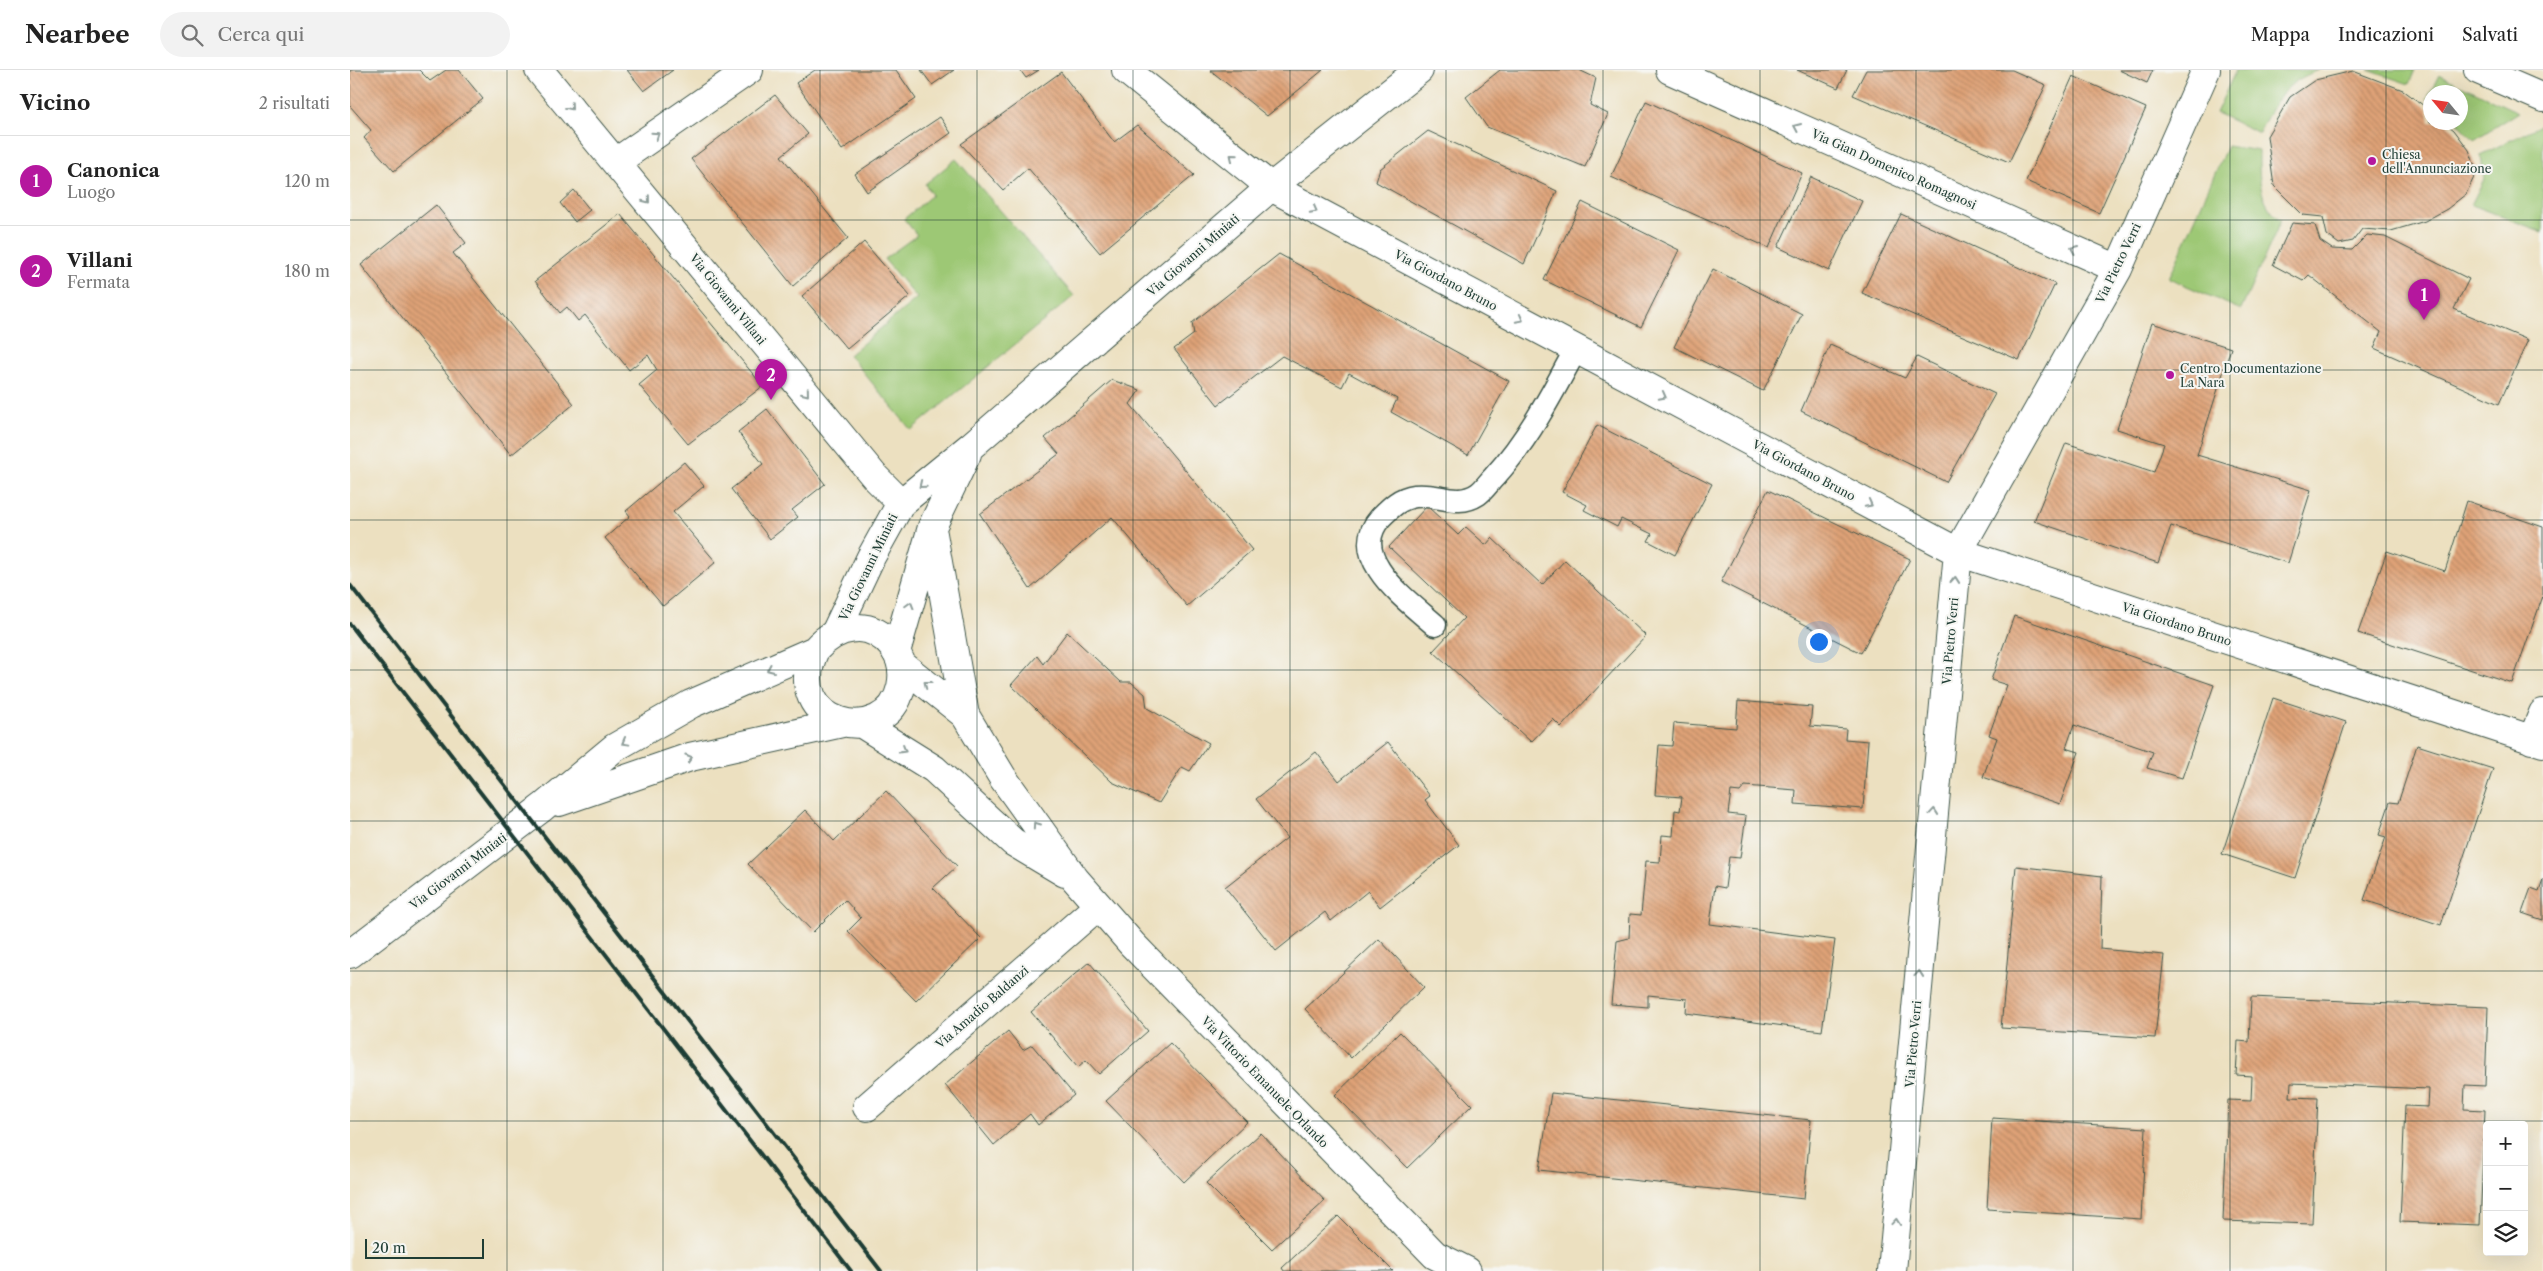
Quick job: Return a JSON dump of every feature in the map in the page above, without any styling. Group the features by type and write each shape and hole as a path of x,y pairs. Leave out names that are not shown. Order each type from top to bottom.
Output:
{"street":[{"name":"Via Giovanni Villani","path":"539,70 875,477 901,503"},
{"path":"616,162 749,70"},
{"name":"Via Giordano Bruno","path":"1126,70 1271,188 1958,552 2538,742"},
{"name":"Via Giovanni Miniati","path":"836,632 871,557 901,503 971,446 1271,188 1419,70"},
{"name":"Via Gian Domenico Romagnosi","path":"1670,70 2118,269"},
{"name":"Via Pietro Verri","path":"1892,1271 1958,552 2118,269 2206,70"},
{"path":"2478,70 2543,98"},
{"name":"Via Giovanni Miniati","path":"543,807 690,757 878,718 890,708 899,695 902,680 899,658 932,527 971,446"},
{"path":"932,527 965,715"},
{"name":"Via Giovanni Miniati","path":"350,954 543,807 614,748 691,704 815,650 824,639 836,632 850,628 877,633 899,658"},
{"path":"815,650 808,664 807,679 809,693 817,706 828,717 852,723 934,769 1013,842 1075,879"},
{"path":"899,658 965,715 1003,778 1075,879"},
{"path":"2538,742 2543,713"},
{"name":"Via Vittorio Emanuele Orlando","path":"1075,879 1098,906 1231,1047 1435,1255 1467,1271"},
{"name":"Via Amadio Baldanzi","path":"866,1107 1098,906"}],"lane":[{"path":"1435,625 1380,573 1368,550 1373,526 1394,503 1415,496 1460,502 1479,494 1504,467 1543,411 1576,349"}],"green space":[{"path":"2236,70 2319,70 2288,87 2270,111 2259,133 2216,113"},
{"path":"2368,70 2415,70 2409,84"},
{"path":"2439,75 2460,85 2434,85"},
{"path":"2468,89 2518,112 2474,140 2464,130 2468,130"},
{"path":"2543,124 2543,232 2471,205 2484,179 2481,155"},
{"path":"2227,146 2259,151 2261,189 2268,206 2281,220 2241,310 2169,278"},
{"path":"956,159 1074,296 911,430 849,355 917,298 884,259 917,235 904,219 932,195 925,184"}],"building":[{"path":"350,70 419,70 430,81 446,70 459,70 483,99 394,171 364,138 371,130 350,106"},
{"path":"627,70 673,70 644,91"},
{"path":"815,70 896,70 916,99 842,150 796,83"},
{"path":"921,70 954,70 932,85"},
{"path":"1020,70 1039,70 1026,78"},
{"path":"1210,70 1323,70 1267,116"},
{"path":"1500,70 1579,70 1596,78 1590,105 1608,114 1585,167 1487,127 1466,97"},
{"path":"1797,70 1847,70 1838,88"},
{"path":"1866,70 2012,70 2046,85 2009,162 1853,95"},
{"path":"2119,70 2153,70 2147,83"},
{"name":"Chiesa dell'Annunciazione","path":"2353,71 2403,90 2423,105 2423,130 2454,130 2469,150 2477,171 2466,194 2447,209 2425,221 2391,231 2362,229 2353,241 2339,244 2327,235 2323,217 2303,215 2274,186 2267,136 2290,97 2315,80"},
{"path":"1061,72 1114,142 1137,125 1194,175 1100,253 1028,168 1003,190 961,144"},
{"path":"2073,76 2146,108 2099,213 2026,181"},
{"path":"775,95 808,134 781,156 848,238 793,286 691,159"},
{"path":"1646,101 1802,173 1769,248 1611,177"},
{"path":"940,117 951,133 867,192 855,174"},
{"path":"1428,131 1557,191 1524,264 1376,182 1380,169"},
{"path":"1811,177 1862,201 1829,271 1778,247"},
{"path":"574,190 590,210 575,222 560,203"},
{"path":"1582,202 1679,250 1641,327 1544,280"},
{"path":"436,205 466,243 453,253 574,404 511,455 361,265"},
{"path":"620,214 763,386 688,444 639,385 657,370 648,355 629,370 585,315 578,321 567,307 560,313 535,281"},
{"path":"1901,214 2055,284 2019,360 1862,293"},
{"path":"2292,223 2315,225 2320,241 2332,249 2352,250 2367,235 2385,237 2469,279 2454,309 2528,340 2499,404 2374,348 2381,332 2309,275 2303,281 2273,265"},
{"path":"864,242 910,296 847,349 802,296"},
{"path":"1279,254 1509,381 1468,455 1391,412 1397,399 1349,373 1342,387 1282,356 1218,405 1174,349 1194,334 1192,323"},
{"path":"1713,269 1802,314 1763,391 1674,347"},
{"path":"2152,323 2231,348 2197,455 2311,490 2288,563 2171,526 2158,563 2034,521 2066,443 2154,472 2164,444 2117,429"},
{"path":"1830,345 1905,378 1917,357 1995,394 1946,482 1801,411"},
{"path":"1112,380 1140,390 1130,404 1252,550 1187,606 1112,517 1030,589 980,514 1059,454 1045,438"},
{"path":"767,409 825,484 792,510 798,517 770,539 731,489 763,464 738,432"},
{"path":"1597,425 1712,484 1675,555 1648,541 1652,534 1621,519 1617,527 1584,510 1587,505 1562,492"},
{"path":"684,462 704,486 673,512 716,562 663,606 605,538 630,516 626,511"},
{"path":"1768,490 1910,559 1861,653 1721,582"},
{"path":"2467,501 2543,527 2543,596 2512,683 2358,633 2387,551 2445,571"},
{"path":"1427,506 1458,535 1466,527 1486,545 1492,538 1542,585 1565,560 1646,636 1561,727 1553,719 1531,742 1433,651 1464,618 1389,547"},
{"path":"2014,616 2214,685 2182,778 2147,768 2153,752 2074,725 2066,748 2079,752 2060,804 1983,777 1997,738 1989,735 2007,685 1991,680"},
{"path":"1067,632 1121,682 1131,682 1145,694 1147,708 1209,743 1190,771 1182,767 1159,803 1112,782 1011,685 1037,656 1043,664"},
{"path":"2273,698 2346,722 2295,878 2222,854"},
{"path":"1738,701 1812,707 1810,726 1846,729 1845,739 1868,741 1863,809 1795,804 1796,790 1745,786 1740,792 1731,791 1728,814 1746,816 1740,858 1729,857 1725,888 1715,886 1710,924 1835,940 1822,1031 1686,1013 1687,999 1648,995 1648,1007 1611,1004 1617,941 1629,938 1630,914 1641,915 1646,861 1660,862 1662,835 1673,836 1675,810 1680,811 1682,797 1655,795 1659,745 1672,746 1674,723 1736,728"},
{"path":"1388,742 1430,796 1425,800 1459,845 1380,907 1368,891 1331,921 1325,912 1276,951 1225,887 1287,838 1256,799 1316,752 1339,781"},
{"path":"2417,745 2493,769 2441,925 2364,900 2386,837 2379,835 2390,802 2398,803"},
{"path":"886,791 957,866 933,888 981,938 916,1001 848,931 861,918 845,900 813,932 748,864 805,810 834,841"},
{"path":"2016,866 2102,876 2100,949 2164,955 2155,1038 2001,1028"},
{"path":"2543,879 2543,920 2522,913 2531,888 2539,891"},
{"path":"1379,939 1424,987 1351,1058 1305,1009"},
{"path":"1089,962 1148,1031 1099,1074 1086,1060 1078,1067 1031,1012"},
{"path":"2251,997 2488,1007 2485,1086 2465,1085 2464,1109 2485,1110 2483,1121 2480,1225 2400,1222 2405,1106 2428,1107 2429,1089 2291,1083 2290,1097 2318,1098 2312,1224 2223,1221 2228,1100 2251,1101 2252,1076 2236,1075 2238,1041 2249,1042"},
{"path":"1008,1031 1023,1050 1032,1045 1074,1095 1038,1125 1030,1114 994,1145 945,1085"},
{"path":"1400,1032 1472,1105 1407,1168 1335,1095"},
{"path":"1170,1043 1247,1122 1184,1182 1106,1101"},
{"path":"1551,1093 1811,1120 1804,1199 1539,1170"},
{"path":"1992,1118 2146,1128 2141,1219 1987,1209"},
{"path":"1261,1133 1325,1201 1272,1249 1206,1183"},
{"path":"1338,1216 1393,1271 1284,1271 1282,1268"}],"railway":[{"path":"350,585 881,1271"},
{"path":"350,624 851,1271"}],"place":[{"name":"Chiesa dell'Annunciazione","path":"2372,161"},
{"name":"Canonica","path":"2424,320"},
{"name":"Centro Documentazione La Nara","path":"2170,375"},
{"name":"Villani","path":"771,400"}]}
